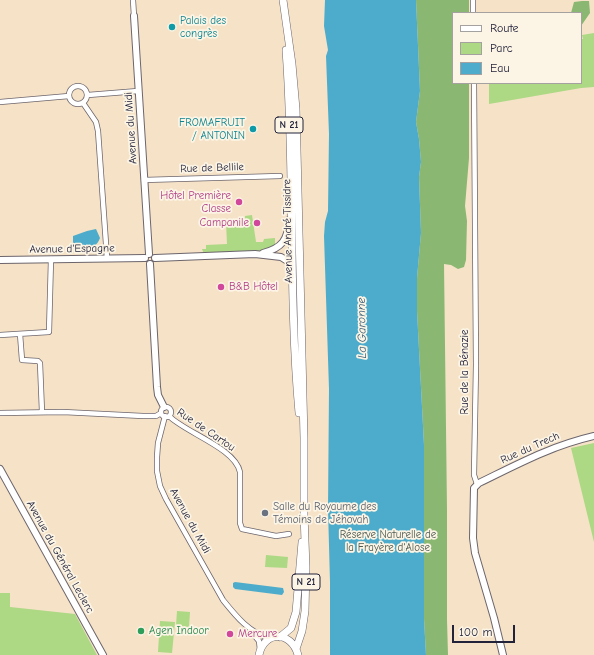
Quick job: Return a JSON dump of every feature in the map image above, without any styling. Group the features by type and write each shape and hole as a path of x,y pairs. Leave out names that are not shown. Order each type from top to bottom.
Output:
{"main road":[{"name":"Avenue André Tissidre","path":"282,0 288,79 292,264 297,396 303,463"},
{"name":"Avenue André Tissidre","path":"282,0 294,76 304,438 303,463 306,607 297,653"},
{"name":"Avenue André Tissidre","path":"280,637 291,628 297,606 304,514"},
{"path":"259,654 265,642 270,638 280,637 289,640 297,653"}],"street":[{"name":"Avenue du Midi","path":"133,0 147,256"},
{"path":"473,0 473,12"},
{"name":"Rue de la Bénazie","path":"474,84 476,365 474,475 477,484 473,490 474,545 504,655"},
{"path":"77,86 85,88 88,95 87,100 80,104 74,104 69,96 72,88 77,86"},
{"path":"88,95 138,91"},
{"path":"0,102 69,96"},
{"path":"83,103 96,122 98,131 107,258"},
{"name":"Rue de Bellile","path":"144,180 280,176"},
{"path":"255,254 277,248 283,243 287,233 291,176"},
{"path":"165,413 157,388 150,264 147,262 147,256 152,254 155,258 255,254 281,257 292,264"},
{"name":"Avenue d'Espagne","path":"0,260 147,256"},
{"path":"150,264 155,258"},
{"path":"0,335 49,332 51,259"},
{"path":"20,334 22,360 38,361 40,363 42,412"},
{"name":"Rue de Cartou","path":"0,412 143,416 156,416 165,413 230,456 238,465 240,472 240,523 242,529 276,536 289,534"},
{"name":"Avenue du Midi","path":"165,413 158,443 157,457 157,471 160,486 221,598 234,614 244,623 260,635 270,638"},
{"name":"Rue du Trech","path":"477,484 550,449 571,441 594,436"},
{"name":"Avenue du Général Leclerc","path":"0,469 2,477 103,655"},
{"name":"Avenue du Midi","path":"244,623 259,641 259,654"}],"green space":[{"path":"416,0 469,0 469,12 452,12 452,84 469,84 469,158 465,206 467,221 466,260 464,267 458,269 451,265 444,264 448,655 426,655 424,619 424,445 417,311 417,278 421,233 419,177 421,162 416,122 420,91"},
{"path":"589,1 590,13 582,25 582,12 571,12 574,2"},
{"path":"594,33 594,87 489,104 489,84 582,84 582,35"},
{"path":"252,215 256,242 263,242 264,239 275,238 275,245 270,249 258,252 204,254 202,249 206,249 206,245 227,244 226,222 228,222 228,220 245,219 245,216"},
{"path":"594,443 594,542 571,448"},
{"path":"266,555 288,557 287,568 265,567"},
{"path":"0,593 10,593 10,607 75,614 97,655 0,655"},
{"path":"177,611 190,612 189,627 176,626"},
{"path":"160,621 175,622 172,653 158,652"}],"water":[{"name":"La Garonne","path":"325,0 416,0 420,91 416,122 421,162 419,177 421,233 417,278 417,311 424,445 424,619 426,655 330,655 328,509 329,389 324,236 325,222 328,211 329,134 326,56 328,50 324,26"},
{"path":"96,229 100,238 96,245 85,249 73,245 73,236"},
{"path":"233,583 283,588 284,592 282,595 235,589 233,587"}],"place":[{"name":"Palais des congrès","path":"172,27"},
{"name":"FROMAFRUIT / ANTONIN","path":"253,129"},
{"name":"Hôtel Première Classe","path":"239,202"},
{"name":"Campanile","path":"257,223"},
{"name":"B&B Hôtel","path":"221,287"},
{"name":"Salle du Royaume des Témoins de Jéhovah","path":"265,513"},
{"name":"Agen Indoor","path":"141,631"},
{"name":"Mercure","path":"230,634"}],"park label":[{"name":"Réserve Naturelle de la Frayère d'Alose","path":"388,541"}]}
